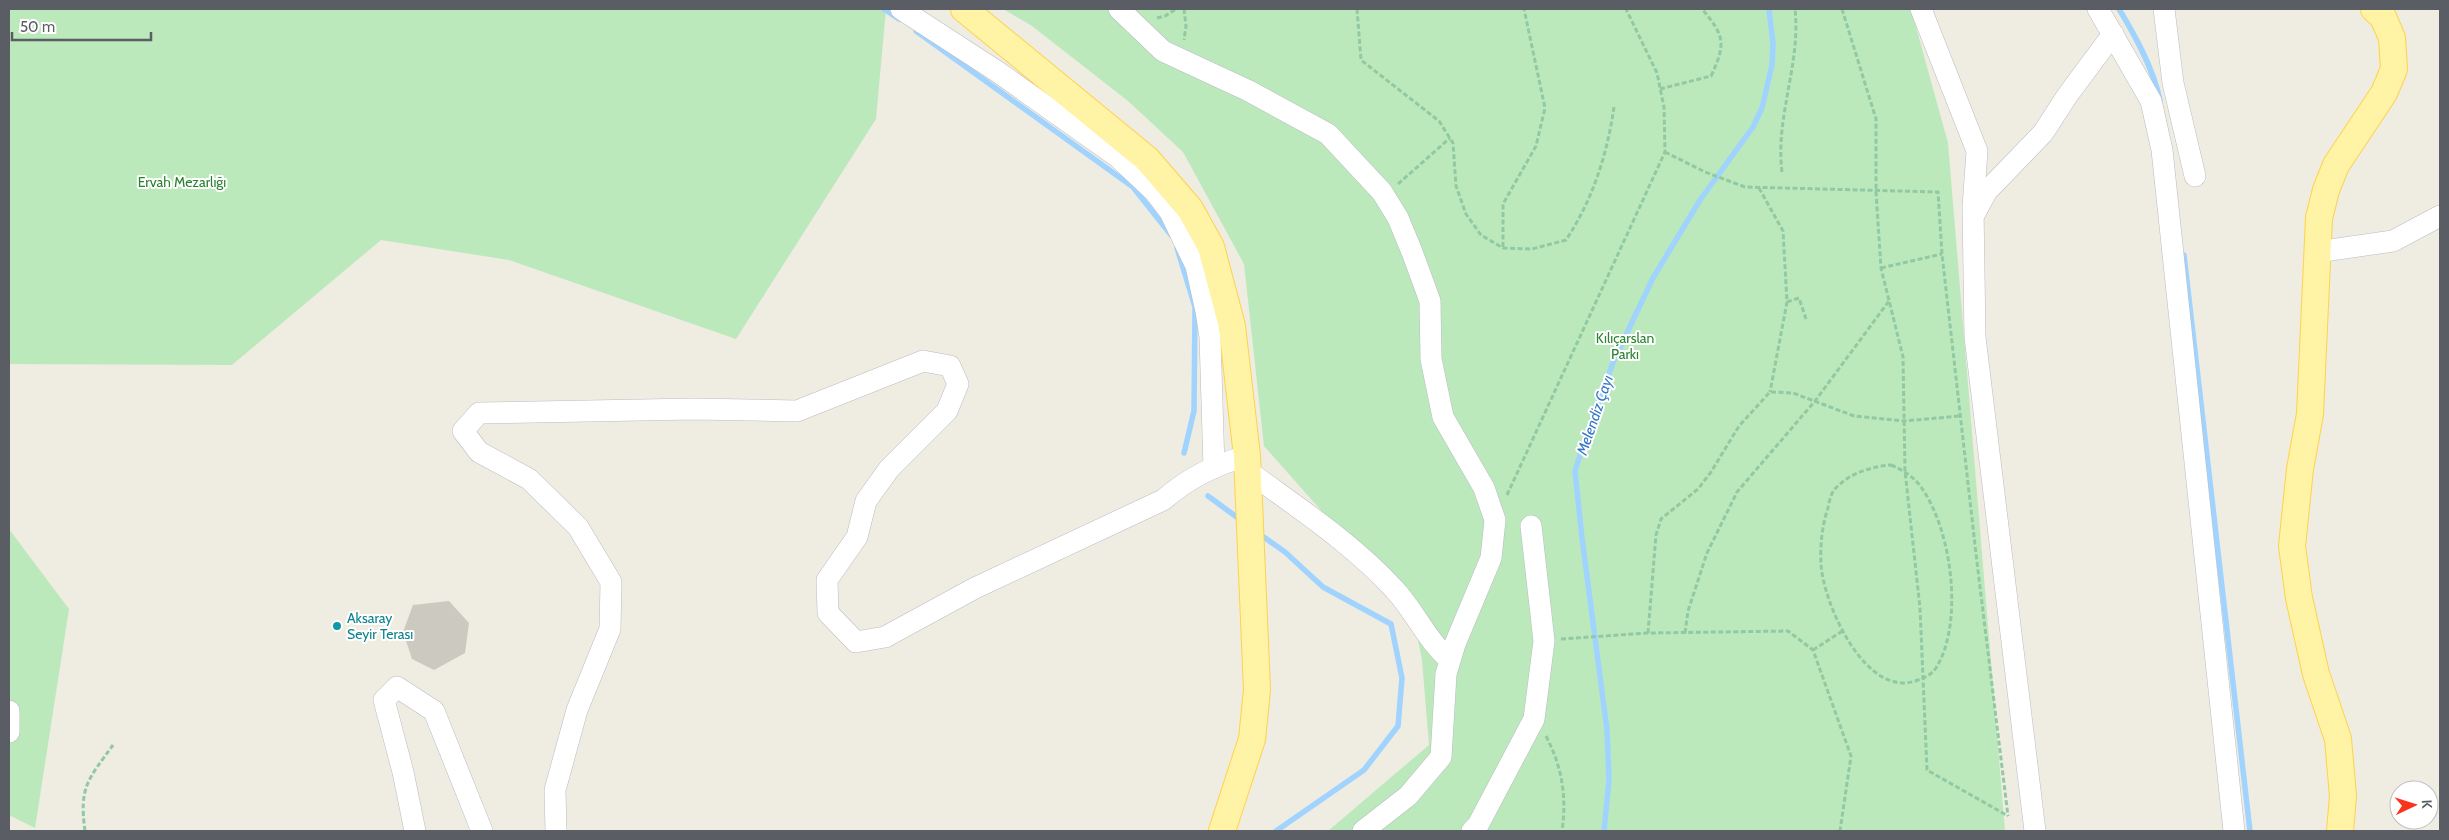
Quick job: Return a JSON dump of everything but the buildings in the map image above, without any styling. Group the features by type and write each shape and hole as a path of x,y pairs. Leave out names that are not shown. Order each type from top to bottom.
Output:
{"main road":[{"path":"964,9 1147,159 1190,209 1211,247 1232,326 1248,474 1249,555 1257,690 1252,740 1222,831"},
{"path":"2340,831 2344,796 2338,739 2316,674 2299,598 2292,546 2300,469 2310,414 2319,218 2326,190 2336,165 2384,93 2394,70 2392,38 2383,12"}],"street":[{"path":"901,9 998,72 1119,158 1155,192 1170,212 1196,266 1206,311 1210,337 1214,468"},
{"path":"1119,9 1163,51 1249,91 1328,134 1384,196 1398,218 1430,301 1431,359 1443,417 1484,488 1496,520 1491,558 1446,674 1441,757 1408,796 1363,831"},
{"path":"1921,9 1977,151 1974,214 1975,337 2035,831"},
{"path":"2098,9 2151,101 2162,150 2234,831"},
{"path":"2164,9 2173,84 2195,176"},
{"path":"1974,214 1987,191 2043,133 2067,96 2113,34"},
{"path":"2317,252 2393,240 2440,216"},
{"path":"556,831 555,790 577,710 610,628 611,582 578,527 528,479 479,452 463,431 479,413 694,409 797,411 923,361 950,366 958,384 947,411 889,469 866,501 857,537 827,580 828,613 856,642 885,637 975,588 1163,500 1185,481 1214,468 1248,474 1312,518 1377,572 1410,608 1436,647 1450,660"},
{"path":"1472,831 1478,825 1534,719 1544,641 1531,526"},
{"path":"415,831 403,772 384,700 398,687 434,711 482,831"},
{"path":"9,711 9,732"}],"path":[{"path":"1150,17 1165,16 1176,9"},
{"path":"1181,59 1186,26 1184,9"},
{"path":"1357,9 1361,60 1439,121 1453,143 1456,186 1466,214 1481,235 1503,248 1532,248 1566,240 1582,216 1596,183 1609,140 1614,107"},
{"path":"1503,248 1503,204 1536,146 1545,108 1524,9"},
{"path":"1496,520 1665,152 1664,107 1657,73 1626,9"},
{"path":"1660,89 1711,76 1722,52 1718,28 1702,9"},
{"path":"1782,172 1779,152 1782,119 1794,53 1797,25 1795,9"},
{"path":"1665,152 1705,172 1745,187 1876,192 1938,192 1942,254 1960,416 2008,816 1927,770 1920,608 1905,471 1903,357 1881,268 1876,192 1876,119 1842,9"},
{"path":"1384,196 1450,138"},
{"path":"1648,633 1656,535 1661,520 1698,489 1711,472 1739,426 1770,392 1787,302 1783,231 1759,187"},
{"path":"1881,268 1942,254"},
{"path":"1787,302 1799,298 1806,319"},
{"path":"1686,633 1688,611 1707,553 1737,492 1815,401 1889,301"},
{"path":"1770,392 1793,393 1854,416 1904,420 1960,416"},
{"path":"1891,465 1905,471 1921,487 1937,517 1949,559 1952,612 1945,654 1931,674 1910,683 1890,682 1877,675 1861,661 1826,592 1821,564 1825,516 1833,491 1855,474 1871,467 1891,465"},
{"path":"1813,650 1844,630"},
{"path":"1557,639 1648,633 1788,631 1813,650 1851,756 1840,831"},
{"path":"1530,725 1543,730 1555,753 1562,779 1565,806 1562,831"},
{"path":"85,831 82,805 88,781 113,745"}],"green space":[{"name":"Ervah Mezarlığı","path":"9,9 886,9 876,119 736,339 509,260 381,240 232,365 9,364"},
{"name":"Kılıçarslan Parkı","path":"1003,9 1911,9 1948,143 2005,831 1328,831 1429,745 1422,660 1413,614 1264,446 1244,264 1183,152 1128,101 1032,26"},
{"path":"9,529 69,609 35,828 9,815"}],"waterway":[{"path":"884,9 899,19"},
{"name":"Melendiz Çayı","path":"1604,831 1609,780 1607,730 1575,471 1614,360 1653,278 1700,200 1753,127 1762,108 1772,65 1773,44 1769,9"},
{"path":"2119,9 2143,53 2153,76 2160,100"},
{"path":"916,31 1133,187 1171,235"},
{"path":"1177,248 1195,307 1194,411 1184,453"},
{"path":"2184,255 2250,831"},
{"path":"1208,496 1242,521"},
{"path":"1258,533 1285,552 1323,587 1391,624 1402,678 1398,726 1364,770 1276,831"}],"place":[{"name":"Aksaray Seyir Terası","path":"337,626"}]}
